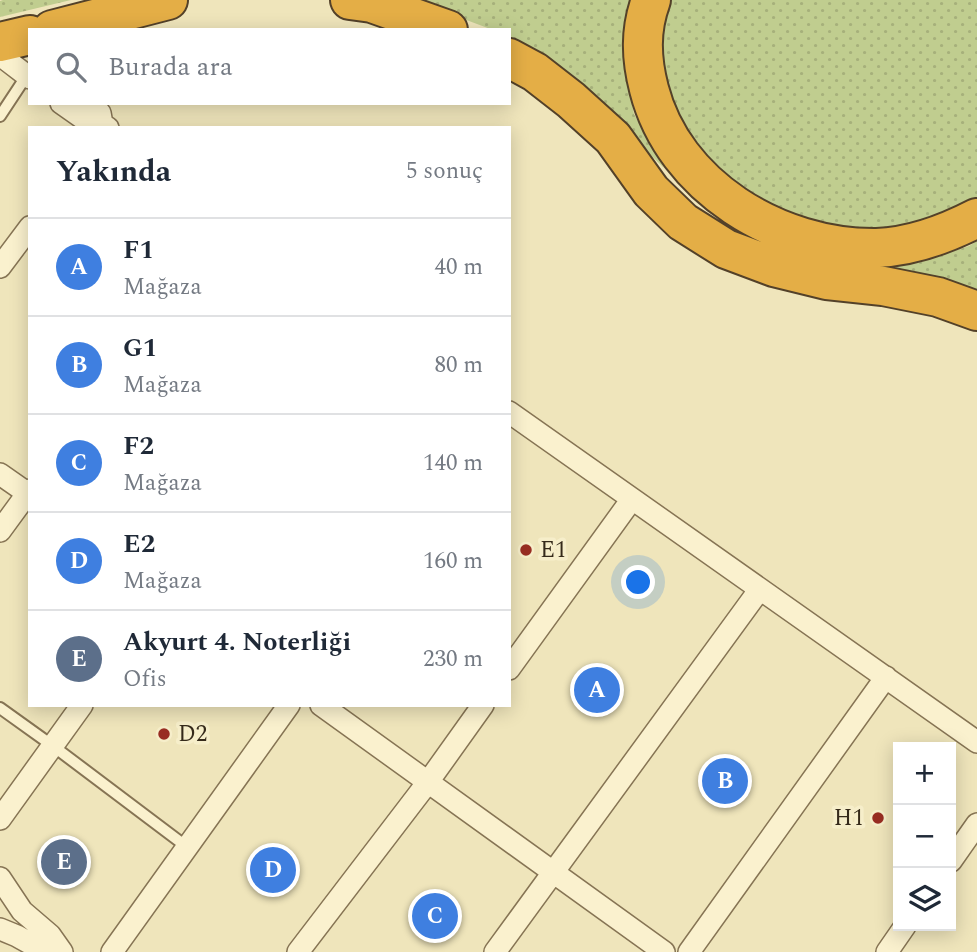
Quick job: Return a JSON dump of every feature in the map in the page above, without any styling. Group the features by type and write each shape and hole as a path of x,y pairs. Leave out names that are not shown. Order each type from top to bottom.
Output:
{"highway":[{"path":"67,28 168,0"},
{"path":"350,0 372,3 442,28"},
{"path":"651,0 643,28 642,52 658,116 682,158 702,180 728,201 782,230 823,243 876,248 903,245 956,229 977,218"},
{"path":"0,42 28,35"},
{"path":"511,59 535,72 571,100 613,138 651,191 683,222 726,249 774,267 827,279 938,297 977,311"}],"street":[{"path":"0,55 28,75"},
{"path":"64,105 89,122 105,126"},
{"path":"92,105 100,113 105,126"},
{"path":"0,267 28,230"},
{"path":"511,413 977,742"},
{"path":"0,474 28,492"},
{"path":"0,531 28,494"},
{"path":"511,666 632,499"},
{"path":"495,952 760,589"},
{"path":"689,952 886,677"},
{"path":"0,818 81,707"},
{"path":"112,952 288,707"},
{"path":"324,707 664,952"},
{"path":"298,952 482,707"},
{"path":"956,854 977,824"},
{"path":"0,878 22,911 50,934 62,952"},
{"path":"0,929 52,952"},
{"path":"887,952 902,931"}],"lane":[{"path":"0,116 28,77"},
{"path":"0,708 187,847"}],"green space":[{"path":"71,0 0,17 0,1"},
{"path":"413,0 635,0 627,16 624,62 634,114 664,168 588,94 511,37 511,28 488,28"},
{"path":"667,0 977,0 977,200 944,217 876,231 846,231 768,208 708,162 667,99 658,21"},
{"path":"977,241 977,289 857,265 917,263"}],"place":[{"name":"E1","path":"526,550"},
{"name":"F1","path":"597,690"},
{"name":"D2","path":"164,734"},
{"name":"G1","path":"725,781"},
{"name":"H1","path":"878,818"},
{"name":"Akyurt 4. Noterliği","path":"64,862"},
{"name":"E2","path":"273,870"},
{"name":"F2","path":"435,916"}]}
